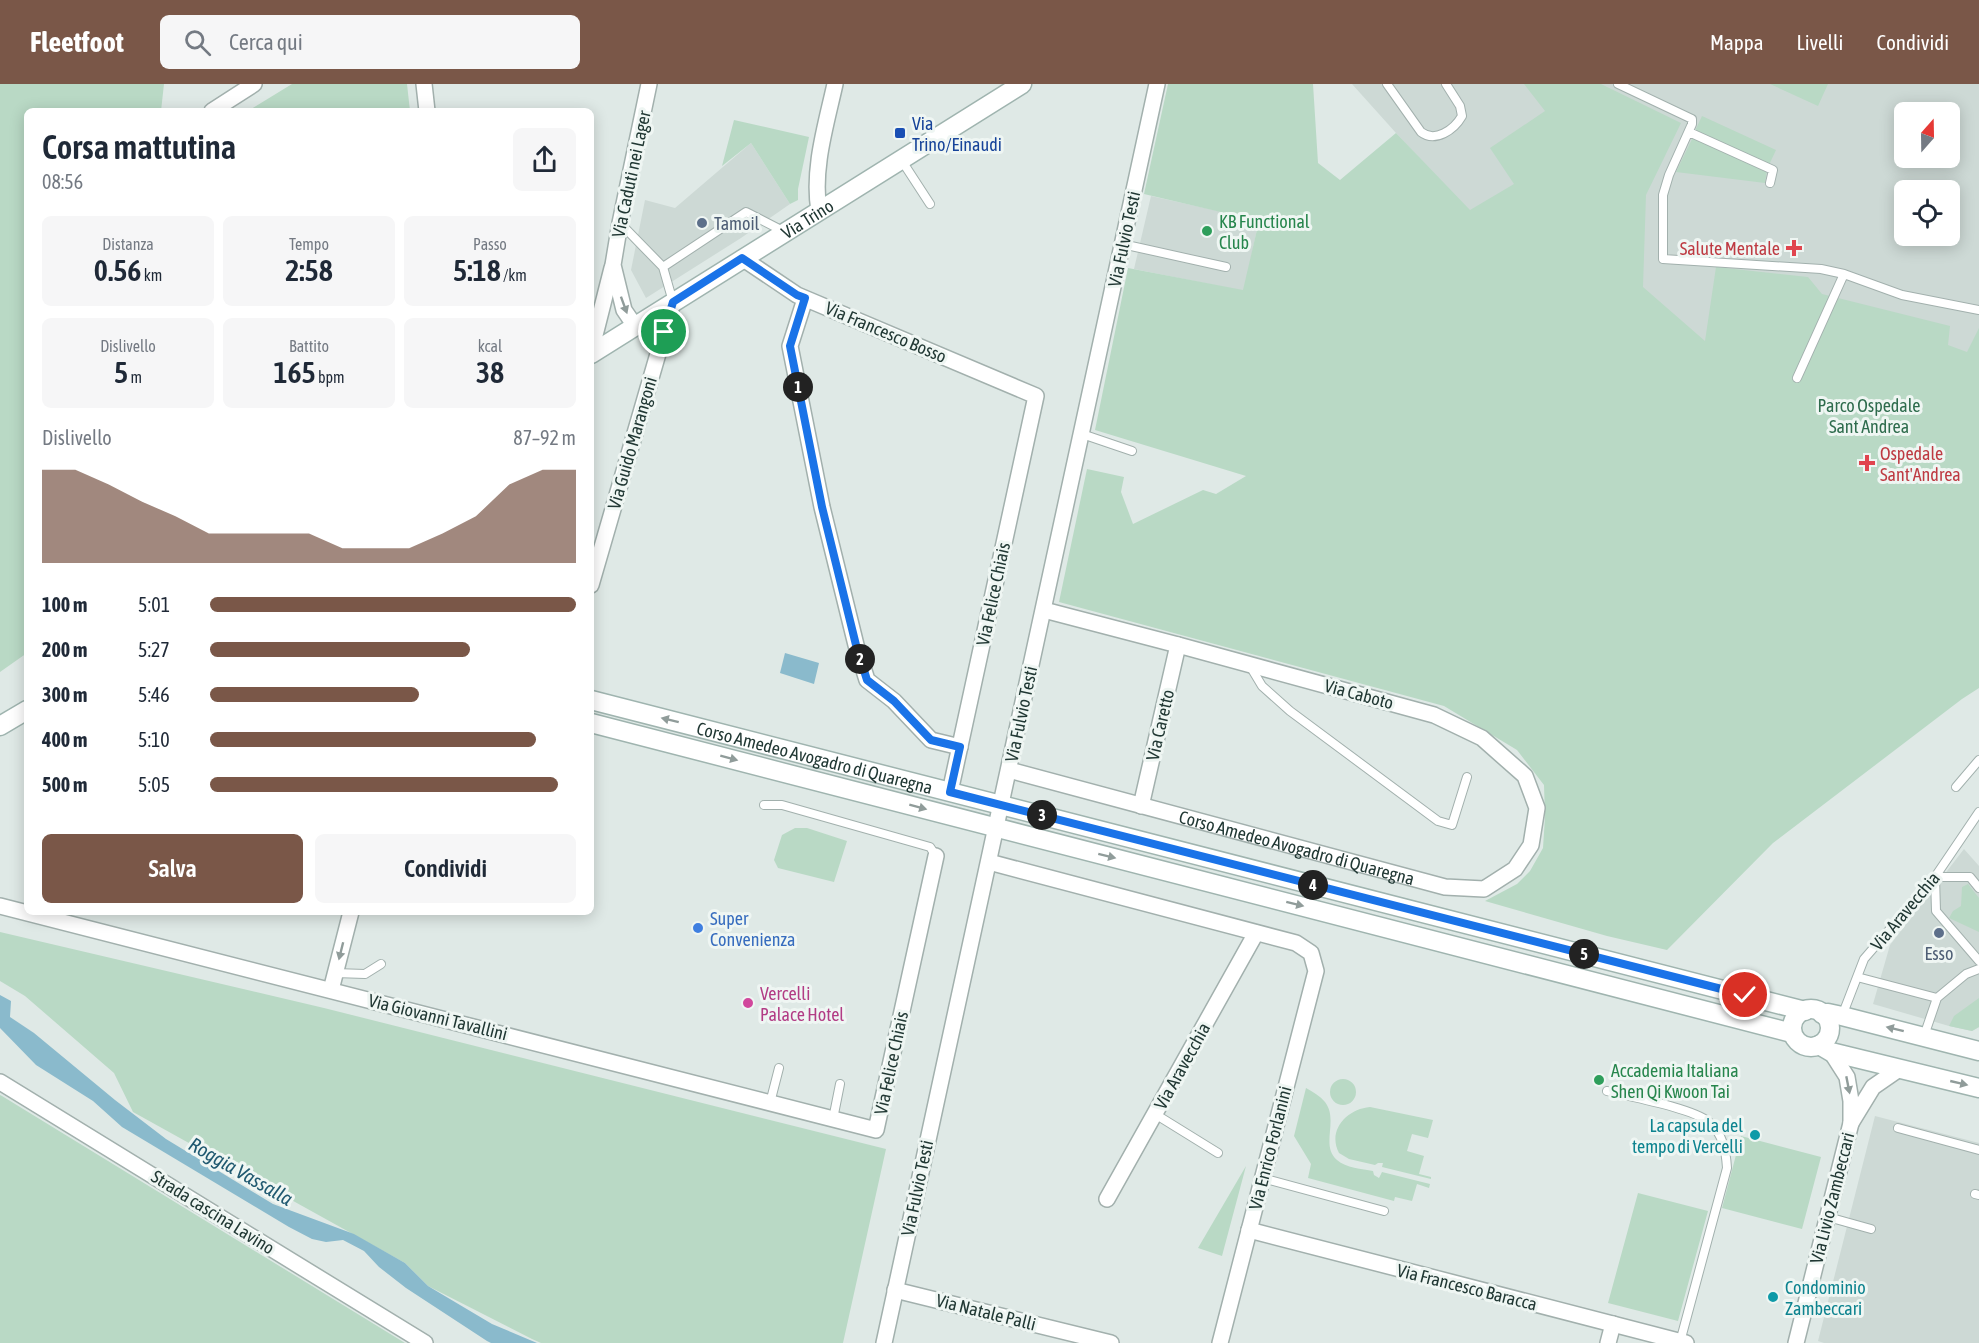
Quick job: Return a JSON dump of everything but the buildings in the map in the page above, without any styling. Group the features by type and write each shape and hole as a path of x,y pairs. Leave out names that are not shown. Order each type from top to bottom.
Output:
{"main road":[{"name":"Via Trino","path":"594,350 1022,84"},
{"name":"Corso Amedeo Avogadro di Quaregna","path":"594,701 1814,1012 1842,1016 1977,1048"},
{"path":"0,726 24,712"},
{"name":"Corso Amedeo Avogadro di Quaregna","path":"594,724 1792,1033 1803,1046 1825,1048 1979,1088"},
{"path":"1792,1033 1796,1017 1814,1012 1827,1018 1829,1030 1824,1041 1825,1048"}],"street":[{"path":"217,108 254,84"},
{"path":"424,84 427,108"},
{"name":"Via Caduti nei Lager","path":"594,340 613,265 649,84"},
{"path":"819,211 816,193 819,162 835,84"},
{"name":"Via Fulvio Testi","path":"884,1343 1157,84"},
{"name":"Via Francesco Bosso","path":"742,258 797,295 1036,396"},
{"name":"Via Caduti nei Lager","path":"613,265 624,310 635,326"},
{"path":"805,298 790,346 822,507 856,645 867,680 894,701 931,740 960,747"},
{"name":"Via Guido Marangoni","path":"594,575 673,302"},
{"name":"Via Felice Chiais","path":"950,792 1036,396"},
{"name":"Via Caboto","path":"1044,610 1434,714 1482,738 1525,776 1536,808 1531,845 1515,869 1484,889"},
{"name":"Via Caretto","path":"1141,806 1178,645"},
{"name":"Corso Amedeo Avogadro di Quaregna","path":"1009,770 1445,887 1484,889"},
{"name":"Via Felice Chiais","path":"876,1130 936,856"},
{"path":"988,862 1256,933"},
{"name":"Via Giovanni Tavallini","path":"0,906 24,910"},
{"name":"Via Giovanni Tavallini","path":"48,915 876,1130"},
{"path":"331,990 350,915"},
{"name":"Via Enrico Forlanini","path":"1220,1343 1316,971 1311,953 1296,943 1256,933"},
{"name":"Via Aravecchia","path":"1107,1198 1256,933"},
{"name":"Via Livio Zambeccari","path":"1796,1343 1851,1123 1851,1101 1847,1077 1825,1048"},
{"name":"Via Livio Zambeccari","path":"1851,1123 1873,1087 1899,1068"},
{"name":"Strada cascina Lavino","path":"0,1082 425,1343"},
{"name":"Via Francesco Baracca","path":"1249,1230 1683,1342"},
{"name":"Via Natale Palli","path":"895,1290 1108,1343"},
{"path":"1608,1343 1613,1324"}],"lane":[{"path":"1387,84 1421,132 1428,137 1437,137 1458,124 1462,116 1460,106 1446,84"},
{"path":"1618,84 1692,119 1689,132 1669,175 1663,195 1663,259 1821,269 1844,274 1902,295 1979,310"},
{"path":"1689,132 1773,170 1770,183"},
{"path":"901,160 930,204"},
{"path":"663,267 746,212 785,232"},
{"path":"620,223 663,267 673,302"},
{"path":"1122,244 1226,267"},
{"path":"1797,378 1844,274"},
{"path":"1082,434 1132,451"},
{"path":"1252,665 1262,686 1290,711 1438,820 1452,825 1467,777"},
{"path":"1956,788 1979,760"},
{"path":"764,804 782,805 930,847 936,856"},
{"name":"Via Aravecchia","path":"1842,1016 1864,959 1935,877 1979,812"},
{"path":"1979,888 1970,877 1935,877 1936,911 1979,961"},
{"path":"335,974 365,974 381,964"},
{"path":"1924,1037 1937,998 1966,974 1979,969"},
{"path":"1857,977 1937,998"},
{"path":"770,1103 779,1068"},
{"path":"833,1119 840,1084"},
{"path":"1607,1091 1687,1111 1708,1121 1720,1136 1726,1150 1727,1168 1683,1342"},
{"path":"1155,1114 1218,1153"},
{"path":"1898,1128 1979,1150"},
{"path":"1262,1178 1384,1211"},
{"path":"1828,1217 1871,1229"}],"shaded area":[{"name":"Ospedale Sant'Andrea","path":"1352,84 1979,84 1979,660 1469,211"},
{"name":"Tamoil","path":"751,143 790,204 646,298 631,270 645,200 675,208"},
{"path":"1151,196 1259,220 1244,291 1134,269"},
{"name":"Esso","path":"1964,849 1979,866 1979,1027 1972,1031 1873,1004 1890,945"},
{"path":"1875,1116 1979,1143 1979,1343 1824,1343 1818,1341"}],"green space":[{"path":"0,84 164,84 161,108 24,108 24,655 0,672"},
{"path":"292,84 407,84 410,108 253,108"},
{"name":"Parco Ospedale Sant Andrea","path":"1168,84 1313,84 1318,163 1340,180 1396,133 1470,210 1514,184 1490,148 1545,111 1524,84 1601,84 1681,123 1646,195 1643,287 1705,341 1716,267 1808,277 1822,294 1950,326 1948,345 1967,352 1979,328 1979,688 1773,843 1667,950 1607,936 1485,901 1517,884 1530,871 1543,848 1544,785 1517,750 1444,706 1059,602 1087,469 1124,477 1121,492 1133,524 1203,490 1216,494 1246,476 1095,430 1128,268 1243,290 1259,221 1144,194"},
{"path":"1770,84 1828,84 1818,106"},
{"path":"1702,116 1776,150 1769,165 1695,131"},
{"path":"734,120 809,137 798,189 798,200 790,204 751,143 722,166"},
{"path":"1693,137 1767,170 1765,183 1676,172"},
{"path":"795,828 807,828 847,841 834,882 778,868 774,860 782,835"},
{"path":"1968,884 1979,898 1979,932 1949,918 1953,911 1961,906 1962,887"},
{"path":"0,932 324,1008 886,1149 843,1343 541,1343 532,1339 428,1286 405,1263 133,1112 114,1073 25,996 0,981"},
{"path":"1979,998 1979,1027 1972,1031 1949,1026 1954,1016"},
{"path":"1343,1079 1352,1083 1356,1092 1352,1101 1343,1105 1334,1101 1330,1092 1334,1083"},
{"path":"1306,1088 1321,1098 1329,1109 1330,1148 1337,1160 1349,1166 1373,1171 1374,1175 1379,1178 1382,1172 1430,1184 1429,1188 1417,1184 1412,1201 1395,1197 1394,1201 1308,1178 1311,1164 1294,1136"},
{"path":"0,1095 2,1096 405,1343 0,1343"},
{"path":"1370,1107 1433,1120 1428,1138 1412,1134 1407,1151 1424,1156 1419,1174 1431,1177 1431,1179 1382,1167 1383,1163 1375,1165 1349,1159 1339,1153 1336,1136 1341,1122 1354,1112"},
{"path":"1741,1136 1821,1157 1802,1229 1722,1208"},
{"path":"1246,1166 1222,1256 1198,1248"},
{"path":"1638,1193 1708,1211 1678,1321 1608,1303"}],"water":[{"path":"785,653 819,663 814,684 780,673"},
{"path":"0,995 11,1001 10,1017 34,1033 166,1139 273,1204 354,1234 405,1263 428,1286 492,1324 537,1343 491,1343 487,1341 406,1288 379,1267 364,1251 343,1240 326,1242 312,1239 122,1127 93,1101 36,1065 0,1028"}],"place":[{"name":"Via Trino/Einaudi","path":"900,133"},
{"name":"Tamoil","path":"702,223"},
{"name":"KB Functional Club","path":"1207,231"},
{"name":"Salute Mentale","path":"1794,248"},
{"name":"Ospedale Sant'Andrea","path":"1867,463"},
{"name":"Super Convenienza","path":"698,928"},
{"name":"Esso","path":"1939,933"},
{"name":"Vercelli Palace Hotel","path":"748,1003"},
{"name":"Accademia Italiana Shen Qi Kwoon Tai","path":"1599,1080"},
{"name":"La capsula del tempo di Vercelli","path":"1755,1135"},
{"name":"Condominio Zambeccari","path":"1773,1297"}],"route":[{"path":"664,332 673,302 742,258 805,298 790,346 822,507 856,645 867,680 894,701 931,740 960,747 950,792 1745,995"}],"water label":[{"name":"Roggia Vassalla","path":"241,1171"}]}
